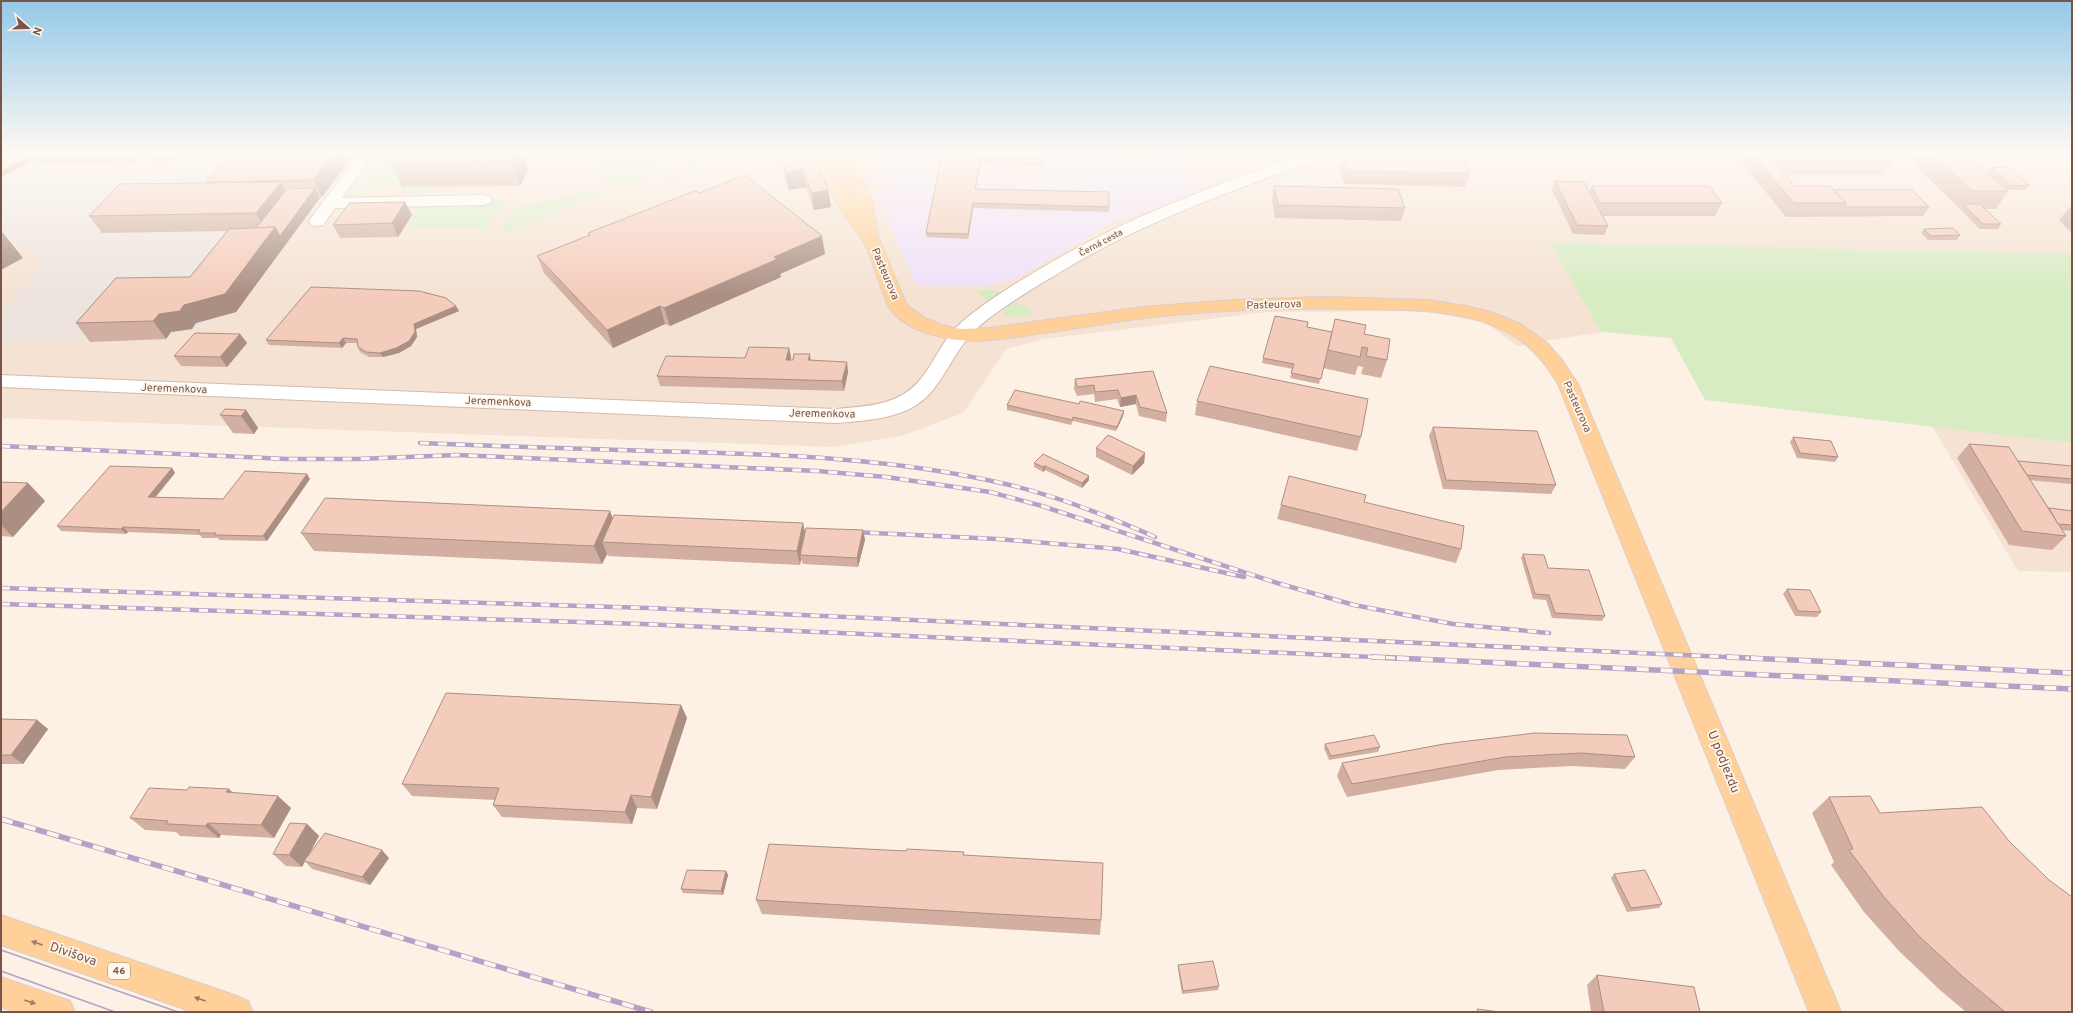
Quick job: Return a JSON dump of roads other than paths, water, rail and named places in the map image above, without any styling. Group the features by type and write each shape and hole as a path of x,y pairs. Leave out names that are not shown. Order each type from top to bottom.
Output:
{"main road":[{"name":"Pasteurova","path":"843,200 845,206 869,236"},
{"name":"Pasteurova","path":"864,200 869,236 898,306 902,312 932,328 960,335 1005,332 1156,312 1286,304 1428,305 1477,313 1503,322 1524,333 1542,347 1556,364 1568,384 1621,512"},
{"name":"U podjezdu","path":"1621,512 1825,1012"},
{"name":"Divišova","path":"1,930 236,1012"},
{"path":"1,992 59,1012"}],"street":[{"path":"317,220 332,200"},
{"path":"330,203 470,200"},
{"name":"Černá cesta","path":"960,335 991,309 1043,275 1130,228 1196,200"},
{"name":"Jeremenkova","path":"1,381 847,416 891,409 911,399 926,386 960,335"}],"tram line":[{"path":"1,950 178,1012"},
{"path":"1,971 115,1012"}],"railway":[{"path":"420,443 787,456 922,468 1010,485 1047,495 1102,514 1155,537"},
{"path":"1,446 287,459 357,459 457,455 817,471 886,477 990,492 1042,506 1277,583 1354,605 1453,624 1549,633"},
{"path":"852,532 998,539 1118,549 1244,577"},
{"path":"1,588 648,608 1728,657"},
{"path":"1,604 642,624 1384,657"},
{"path":"1373,657 1384,657"},
{"path":"1384,657 1395,658"},
{"path":"1384,657 2072,689"},
{"path":"1728,657 1749,658"},
{"path":"1728,657 2072,673"},
{"path":"1,819 651,1012"}]}
